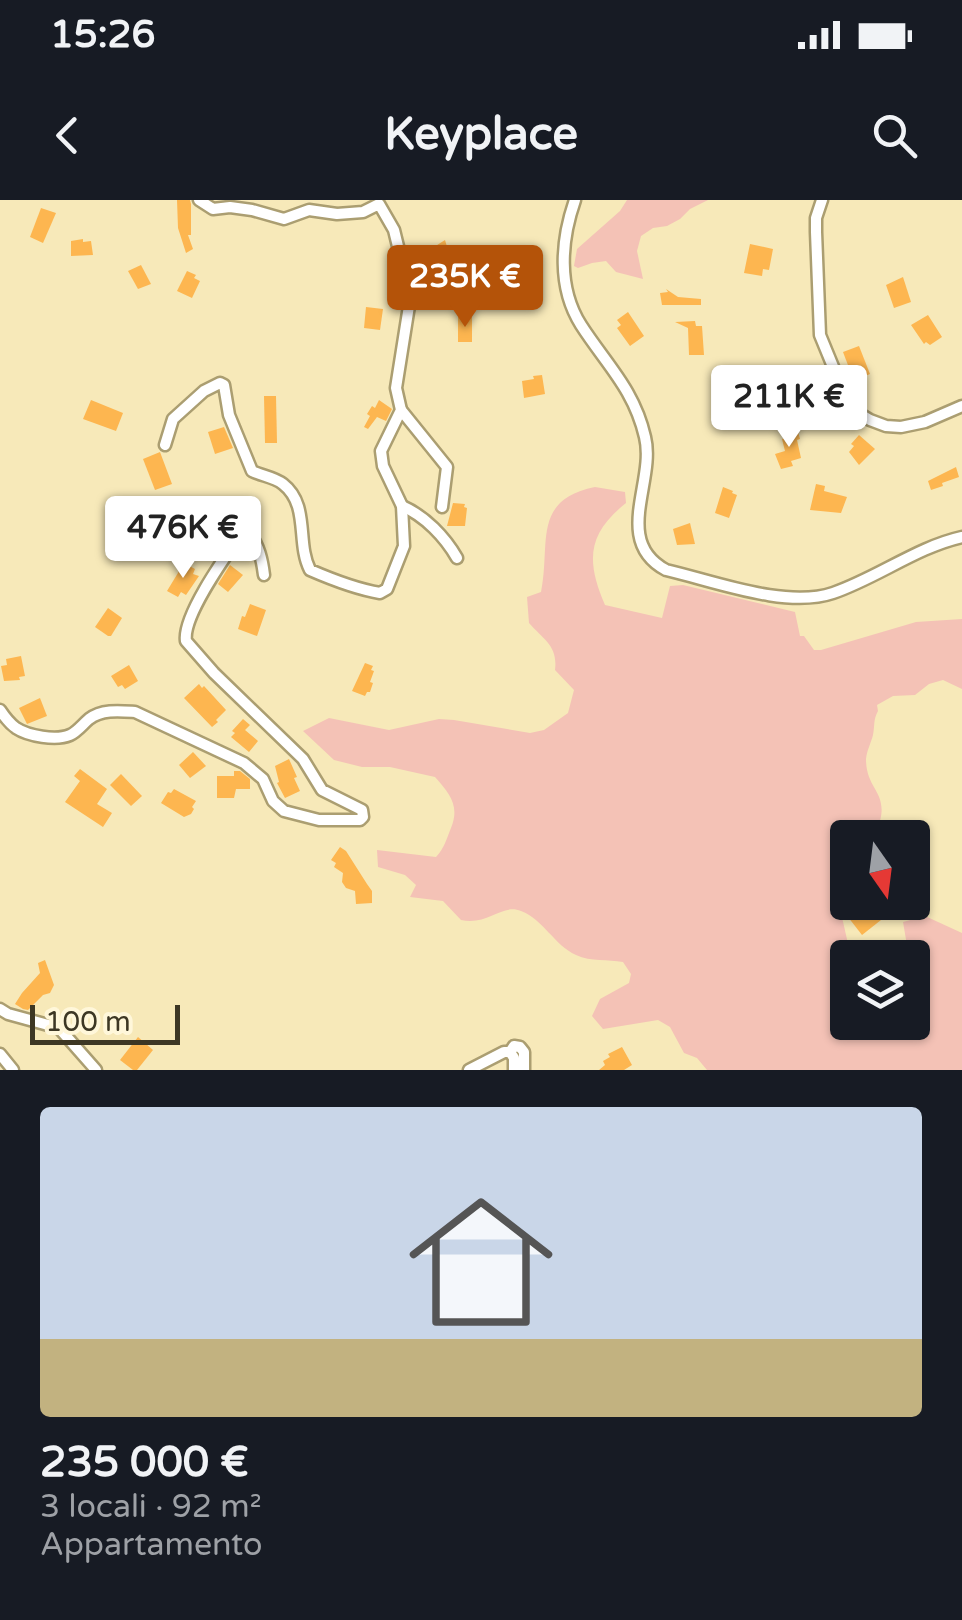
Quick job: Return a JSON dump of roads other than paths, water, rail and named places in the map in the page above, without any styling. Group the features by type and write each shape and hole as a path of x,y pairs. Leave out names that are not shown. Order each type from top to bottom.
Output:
{"street":[{"path":"199,200 213,209 252,210 284,219 310,210 363,212 379,204 394,230 409,306 396,388 401,410 446,467 442,506"},
{"path":"575,200 564,244 569,294 581,324 625,384 642,425 647,460 638,515 641,542 656,565 775,597 811,597 846,588 942,542 962,537"},
{"path":"822,200 816,218 820,335 850,408 886,426 901,426 925,422 962,406"},
{"path":"165,445 172,420 204,391 220,383 224,385 228,414 252,471 280,481 294,494 310,570 380,594 387,589 404,546 402,506 381,451 401,410"},
{"path":"402,506 426,520 458,558"},
{"path":"0,710 17,729 55,737 72,734 100,714 135,712 250,768 262,780 272,801 284,811 319,820 355,821 363,817 362,810 322,790 302,759 188,646 185,632 242,530 250,532 262,556 264,575"},
{"path":"0,1008 8,1014 59,1028 96,1070"},
{"path":"510,1052 514,1046 524,1052 524,1070"},
{"path":"470,1070 510,1052"},
{"path":"510,1052 514,1070"},
{"path":"0,1054 13,1070"}]}
